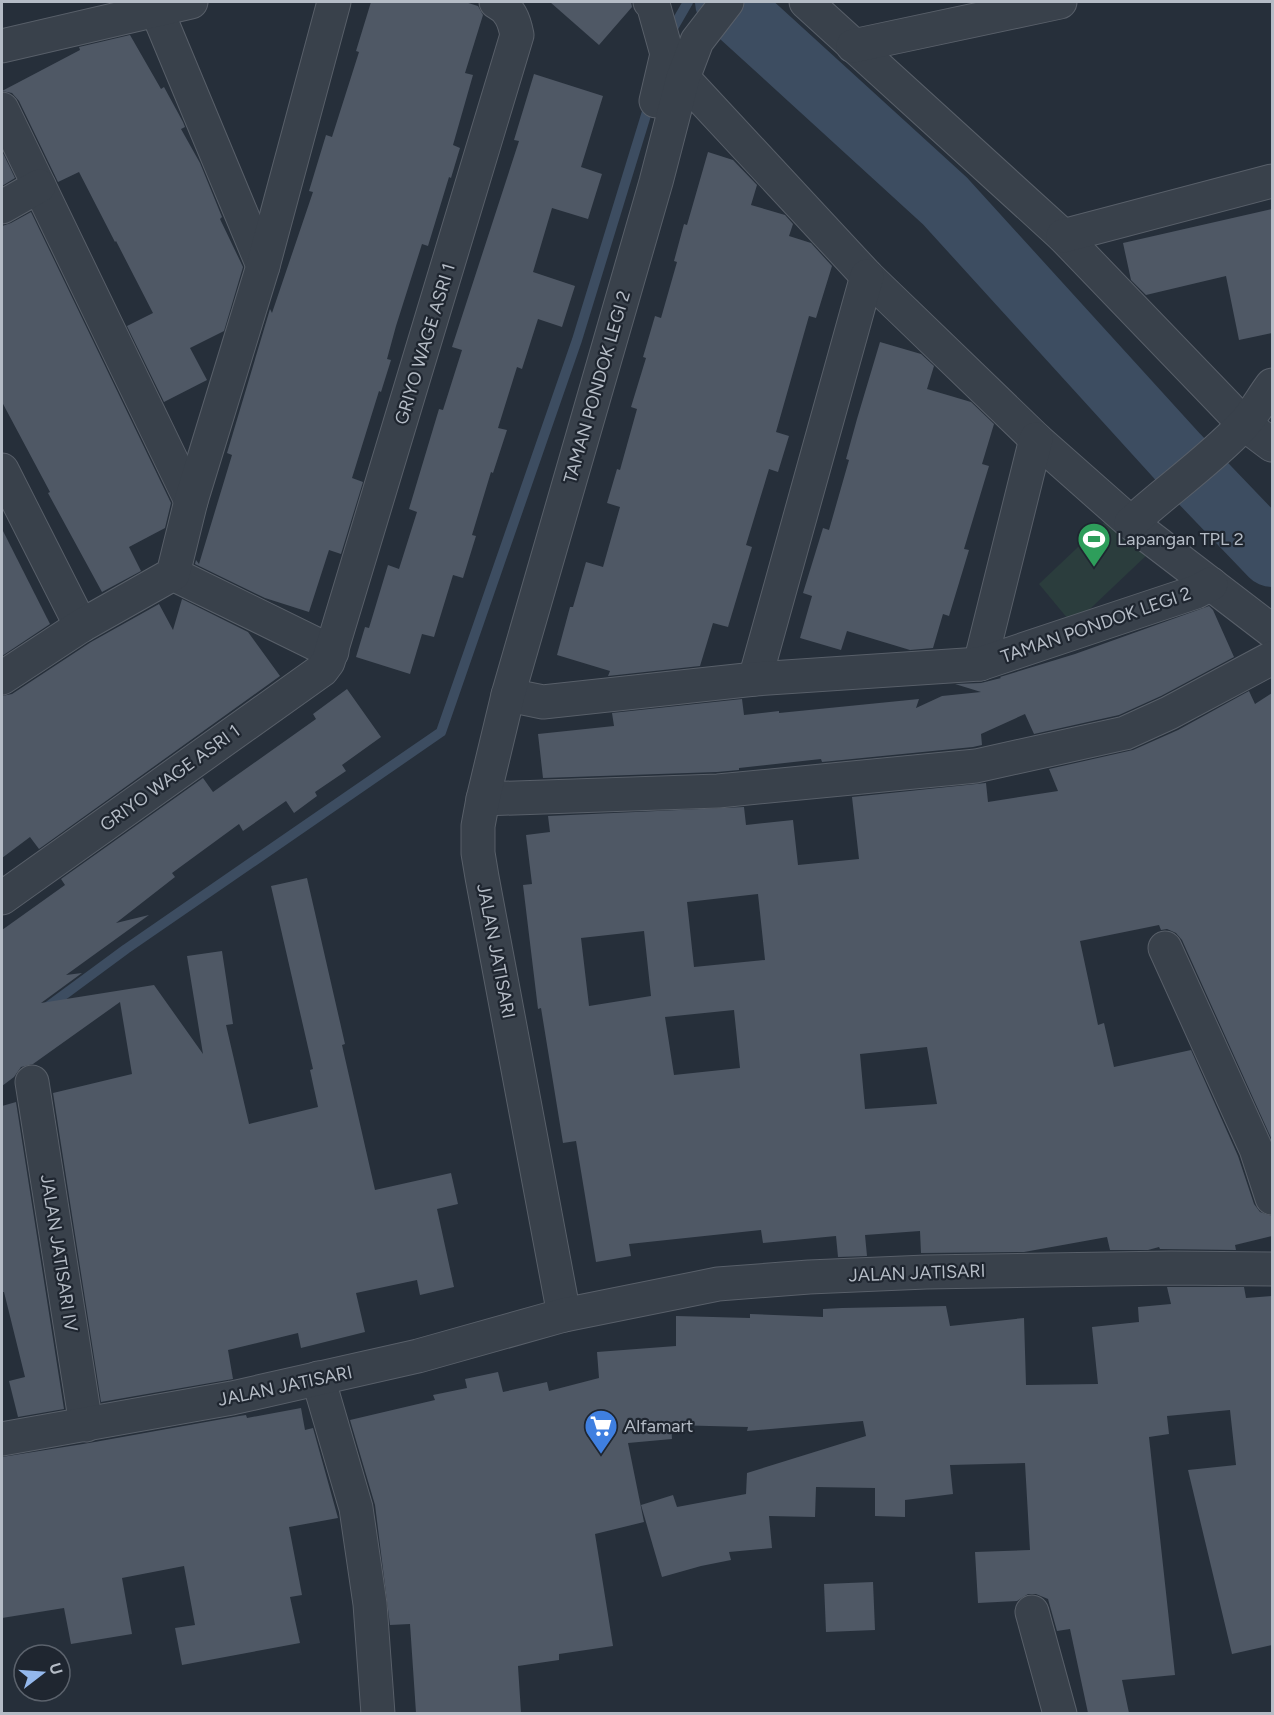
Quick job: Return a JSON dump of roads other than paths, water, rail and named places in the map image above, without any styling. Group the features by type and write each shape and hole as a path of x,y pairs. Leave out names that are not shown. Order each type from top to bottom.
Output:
{"street":[{"path":"2,46 191,2"},
{"path":"2,678 81,626 173,574 191,501 263,266 334,2"},
{"name":"GRIYO WAGE ASRI 1","path":"2,898 322,670 332,652 517,35 510,12 496,2"},
{"path":"652,3 675,66 697,42 727,2"},
{"path":"806,2 1063,237 1235,433 1272,445"},
{"path":"853,46 1060,2"},
{"path":"157,11 263,266"},
{"name":"TAMAN PONDOK LEGI 2","path":"483,800 508,695 656,182 648,130 660,90 675,66 867,276 1036,439 1141,513 1211,584 1272,631"},
{"path":"2,109 191,501"},
{"path":"1063,237 1272,182"},
{"path":"2,207 39,186"},
{"path":"754,679 867,276"},
{"path":"1141,513 1235,433 1272,385"},
{"name":"TAMAN PONDOK LEGI 2","path":"981,664 1036,439"},
{"path":"2,470 81,626"},
{"path":"173,574 332,652"},
{"name":"TAMAN PONDOK LEGI 2","path":"508,695 543,702 754,679 981,664 1196,592 1211,584"},
{"path":"483,800 718,791 976,766 1125,733 1169,713 1272,658"},
{"name":"JALAN JATISARI","path":"483,800 478,826 478,853 564,1315"},
{"path":"1165,948 1256,1149 1272,1198"},
{"name":"JALAN JATISARI IV","path":"32,1082 86,1425"},
{"name":"JALAN JATISARI","path":"2,1439 232,1398 418,1356 564,1315 718,1284 809,1277 949,1272 1172,1268 1272,1269"},
{"path":"318,1378 356,1508 370,1604 378,1713"},
{"path":"1032,1612 1060,1713"}],"waterway":[{"path":"669,35 688,2"},
{"path":"727,2 945,201 1177,456 1272,555"},
{"path":"46,1008 126,949 441,732 577,340 650,102"}],"place":[{"name":"Lapangan TPL 2","path":"1094,568"},
{"name":"Alfamart","path":"601,1455"}]}
